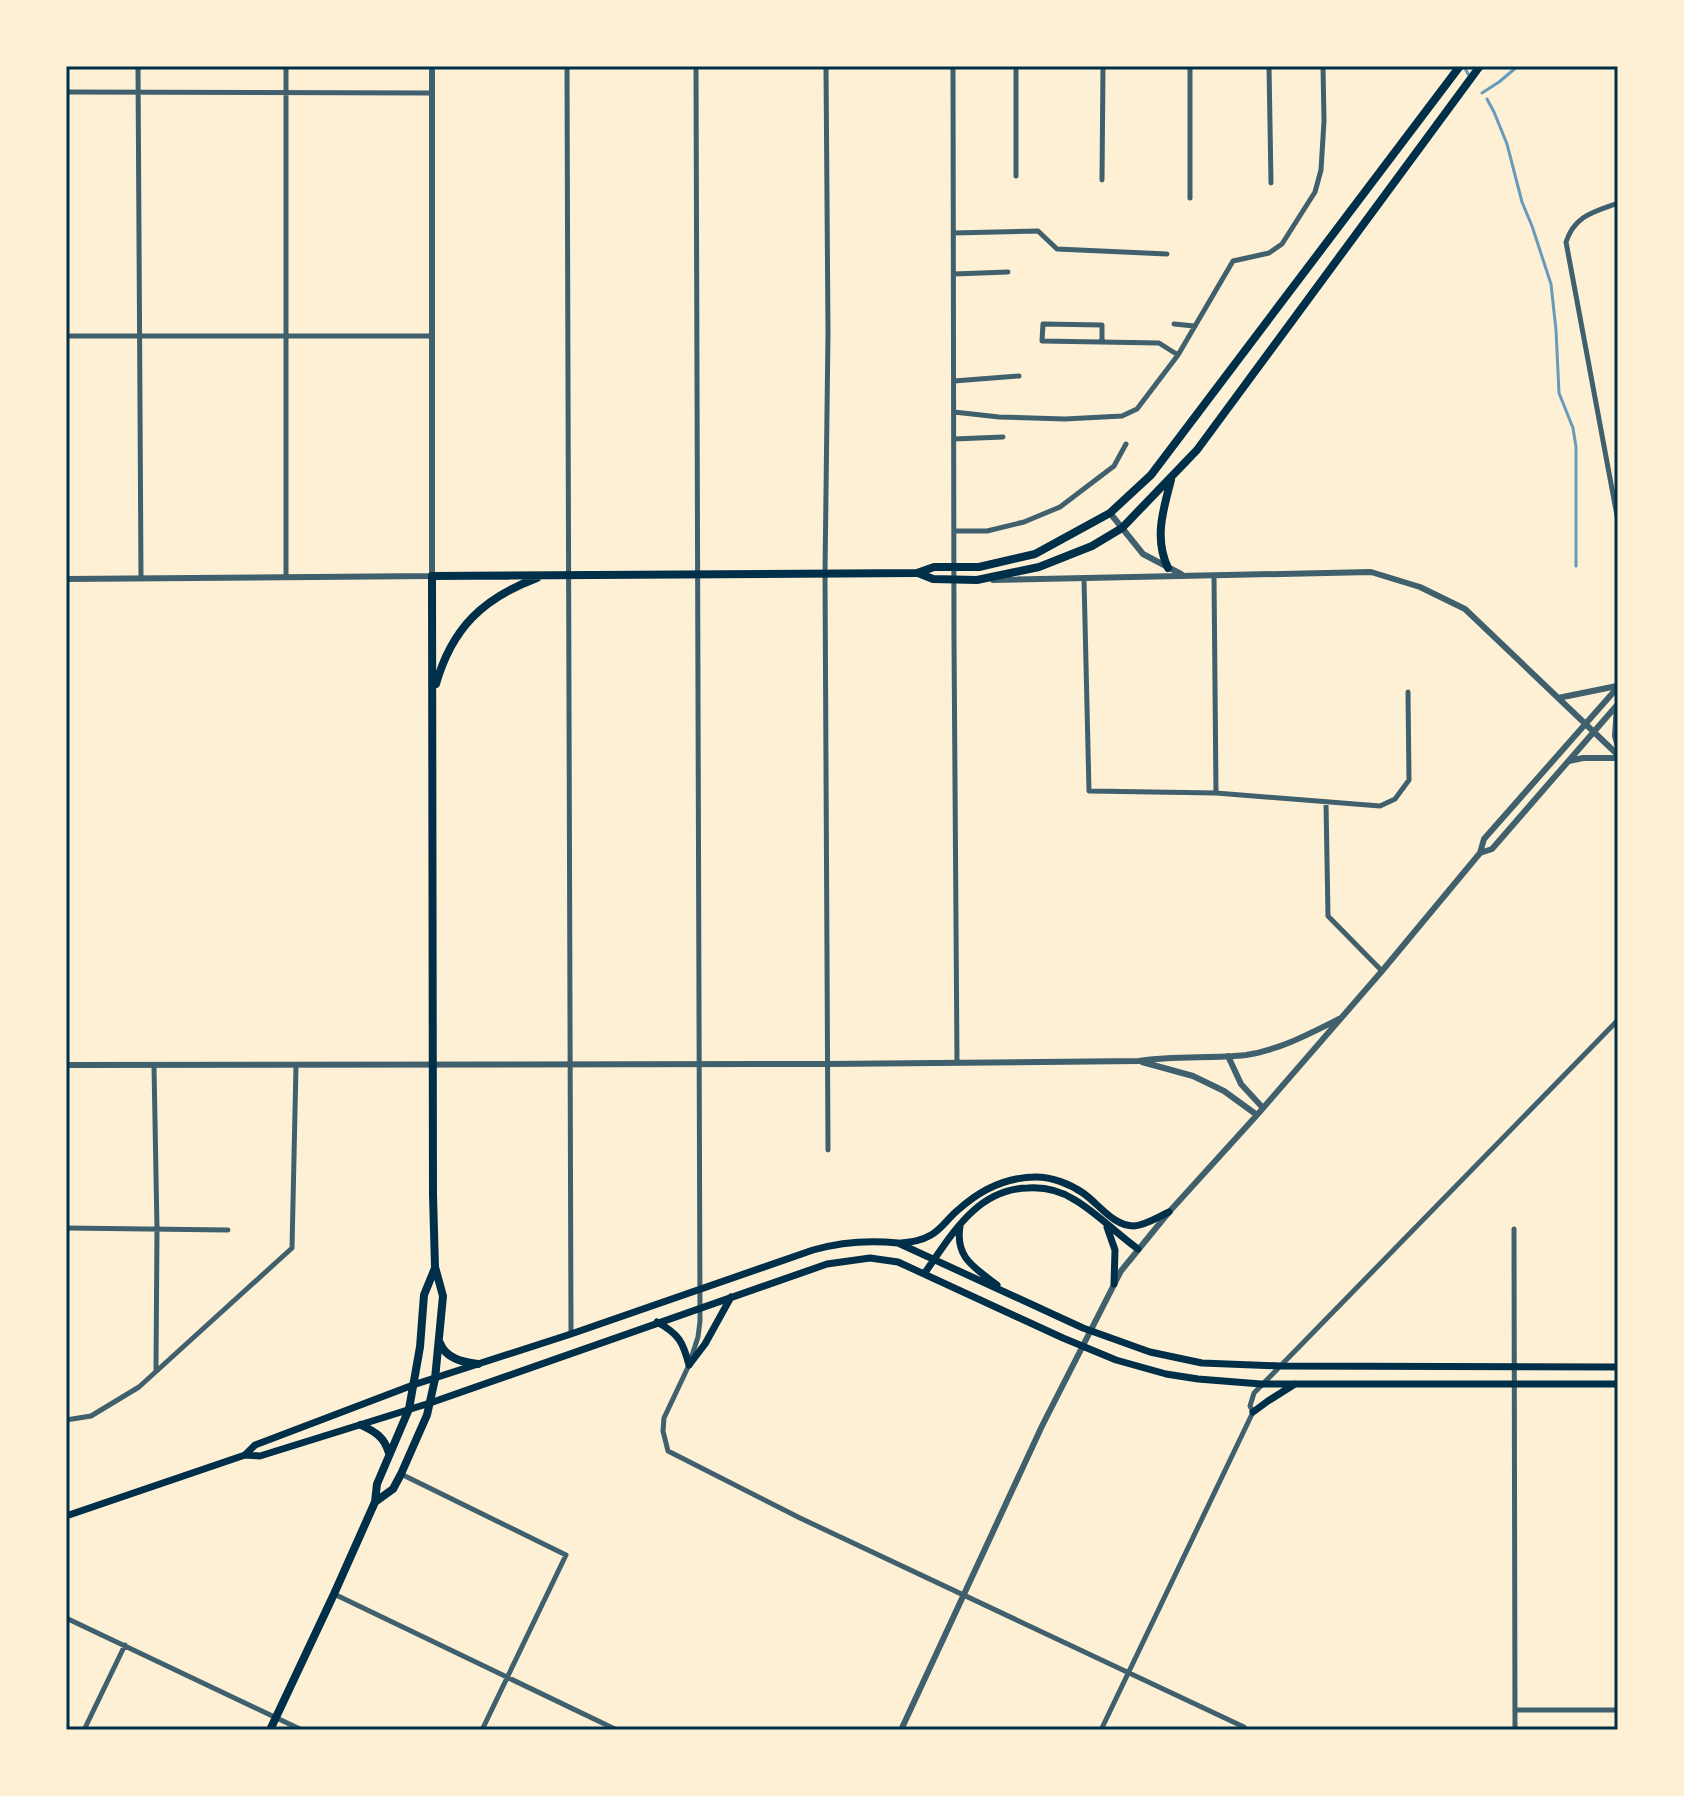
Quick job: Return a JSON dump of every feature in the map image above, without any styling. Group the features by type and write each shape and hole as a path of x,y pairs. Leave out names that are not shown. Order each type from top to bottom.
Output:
{"highway":[{"path":"375,1502 393,1489 430,1403 443,1296 435,1267 432,576 917,573 934,567 979,567 1035,554 1110,513 1151,475 1460,66"},
{"path":"917,573 933,579 977,580 1039,567 1092,546 1122,528 1197,450 1480,66"},
{"path":"1168,568 1162,556 1160,519 1171,478"},
{"path":"433,697 442,662 465,624 487,603 511,587 543,575"},
{"path":"270,1730 375,1502 377,1484 409,1409 420,1347 424,1295 435,1267"},
{"path":"439,1341 443,1351 451,1357 478,1364"},
{"path":"361,1425 375,1431 385,1442 389,1453"}],"main road":[{"path":"245,1455 255,1445 413,1385 824,1247 865,1241 898,1243 923,1239 985,1189 1014,1179 1040,1177 1066,1183 1119,1223 1138,1226 1169,1212"},
{"path":"924,1274 961,1223 989,1198 1017,1188 1040,1187 1062,1193 1077,1201 1138,1249"},
{"path":"961,1223 959,1242 964,1256 1008,1293"},
{"path":"1106,1224 1115,1250 1114,1284"},
{"path":"898,1243 1070,1322 1150,1352 1187,1360 1280,1366 1618,1367"},
{"path":"66,1516 245,1455 260,1456 430,1403 827,1264 870,1258 898,1262 1116,1360 1187,1378 1261,1384 1618,1384"},
{"path":"689,1365 705,1344 731,1297"},
{"path":"657,1322 679,1338 689,1365"},
{"path":"1253,1412 1297,1383"}],"street":[{"path":"138,66 141,578"},
{"path":"286,66 286,577"},
{"path":"66,579 432,576 432,66"},
{"path":"567,66 571,1334"},
{"path":"696,66 700,1307 698,1337 689,1365 664,1418 663,1431 668,1451 800,1518 1244,1729"},
{"path":"826,66 828,1150"},
{"path":"953,66 957,1063"},
{"path":"1016,66 1016,176"},
{"path":"1102,180 1103,66"},
{"path":"1190,66 1190,198"},
{"path":"1269,66 1271,183"},
{"path":"954,412 1065,419 1122,416 1137,409 1178,355 1233,261 1269,253 1282,244 1315,192 1322,158 1323,66"},
{"path":"66,92 432,93"},
{"path":"1618,203 1582,217 1570,230 1566,242 1618,521"},
{"path":"953,233 1038,231 1057,249 1167,254"},
{"path":"954,274 1008,272"},
{"path":"1102,342 1102,325 1043,324 1042,341 1159,343 1178,355"},
{"path":"1174,324 1194,326"},
{"path":"66,336 431,336"},
{"path":"954,381 1019,376"},
{"path":"954,439 1003,437"},
{"path":"954,531 987,531 1024,522 1060,507 1114,466 1126,444"},
{"path":"1110,513 1143,554 1184,576"},
{"path":"977,580 1371,572 1420,587 1465,609 1618,756"},
{"path":"1214,576 1216,793"},
{"path":"1084,579 1089,791 1216,793 1380,806 1395,799 1409,780 1408,692"},
{"path":"1558,698 1618,686"},
{"path":"901,1730 1042,1426 1121,1271 1169,1212 1382,971 1480,853 1484,839 1618,686"},
{"path":"1480,853 1492,849 1617,705"},
{"path":"1617,705 1615,736 1618,747"},
{"path":"1569,761 1618,756"},
{"path":"1326,803 1328,916 1382,971"},
{"path":"66,1065 1139,1061 1162,1057 1247,1054 1281,1046 1339,1019"},
{"path":"1101,1730 1253,1412 1250,1406 1254,1393 1618,1020"},
{"path":"1228,1056 1241,1084 1263,1108"},
{"path":"1139,1061 1193,1076 1224,1091 1257,1115"},
{"path":"154,1066 156,1371"},
{"path":"66,1420 91,1416 139,1387 292,1248 296,1066"},
{"path":"66,1228 228,1230"},
{"path":"1514,1229 1515,1730"},
{"path":"401,1474 566,1555 482,1730"},
{"path":"334,1594 617,1730"},
{"path":"66,1618 302,1730"},
{"path":"84,1730 125,1645"},
{"path":"1515,1710 1618,1710"}],"waterway":[{"path":"1464,66 1468,74"},
{"path":"1482,93 1518,66"},
{"path":"1487,99 1507,144 1522,202 1551,284 1559,393 1573,428 1576,447 1576,566"}]}
